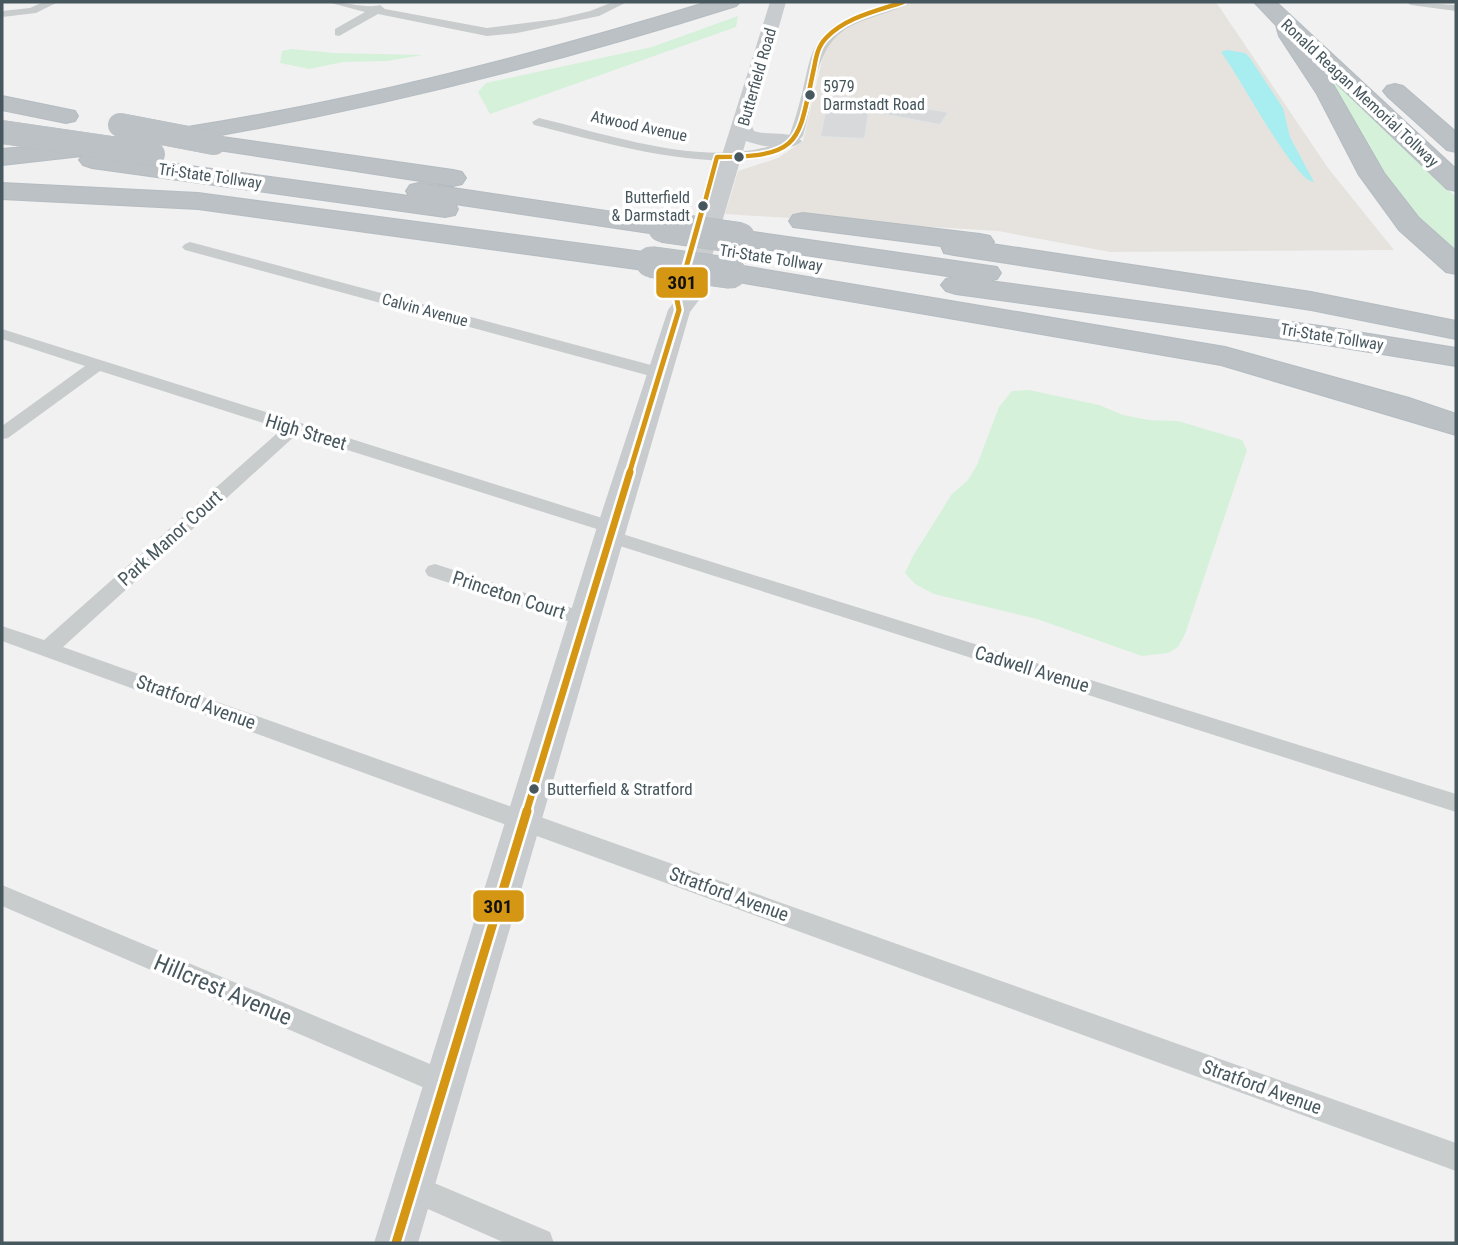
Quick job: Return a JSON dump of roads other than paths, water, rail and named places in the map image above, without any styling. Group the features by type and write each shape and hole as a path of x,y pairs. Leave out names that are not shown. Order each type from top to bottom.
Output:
{"highway":[{"path":"2,133 151,122 331,94 515,53 693,2"},
{"path":"2,157 60,153 344,105 564,52 729,2"},
{"name":"Ronald Reagan Memorial Tollway","path":"1264,2 1295,13 1456,183"},
{"path":"1295,13 1290,36 1329,94 1372,175 1409,223 1456,266"},
{"name":"Ronald Reagan Memorial Tollway","path":"1381,79 1456,145"},
{"path":"2,103 215,143 418,174 662,231 739,241 1320,281 1456,304"},
{"path":"1412,107 1456,137"},
{"name":"Tri-State Tollway","path":"2,133 578,214 662,231"},
{"name":"Tri-State Tollway","path":"2,146 358,196 662,231"},
{"path":"8,192 198,201 303,217 662,231 1259,293 1362,310 1456,330"},
{"path":"739,241 871,296 1226,356 1398,405 1456,425"},
{"name":"Tri-State Tollway","path":"739,241 890,277 1267,327 1411,342 1456,342"},
{"name":"Tri-State Tollway","path":"739,241 1411,342 1456,357"},
{"path":"871,296 1267,327"}],"main road":[{"name":"Butterfield Road","path":"396,1243 583,619 679,310 688,300 762,2"},
{"name":"Butterfield Road","path":"725,158 743,126 778,2"},
{"path":"743,126 745,134 758,139 792,141"}],"street":[{"path":"2,13 32,11 52,2"},
{"path":"333,2 487,32 512,31 584,16 621,2"},
{"path":"339,32 391,2"},
{"path":"792,141 799,130 821,43 841,26 903,2"},
{"path":"1411,2 1456,8"},
{"name":"Atwood Avenue","path":"539,122 686,155 725,158 772,150 792,141"},
{"name":"Calvin Avenue","path":"190,247 660,373"},
{"name":"High Street","path":"2,334 610,532"},
{"path":"2,434 97,365"},
{"name":"Park Manor Court","path":"47,649 293,428"},
{"name":"Cadwell Avenue","path":"610,532 1456,803"},
{"name":"Princeton Court","path":"435,571 583,619"},
{"name":"Stratford Avenue","path":"2,632 1456,1157"},
{"name":"Hillcrest Avenue","path":"2,895 444,1083"},
{"path":"413,1188 539,1243"}],"water":[{"path":"1227,50 1245,53 1250,58 1283,108 1290,137 1314,182 1305,177 1280,146 1221,52"}],"place":[{"name":"5979 Darmstadt Road","path":"810,95"},
{"name":"Butterfield & Darmstadt","path":"703,206"},
{"name":"Butterfield & Stratford","path":"534,789"}]}
